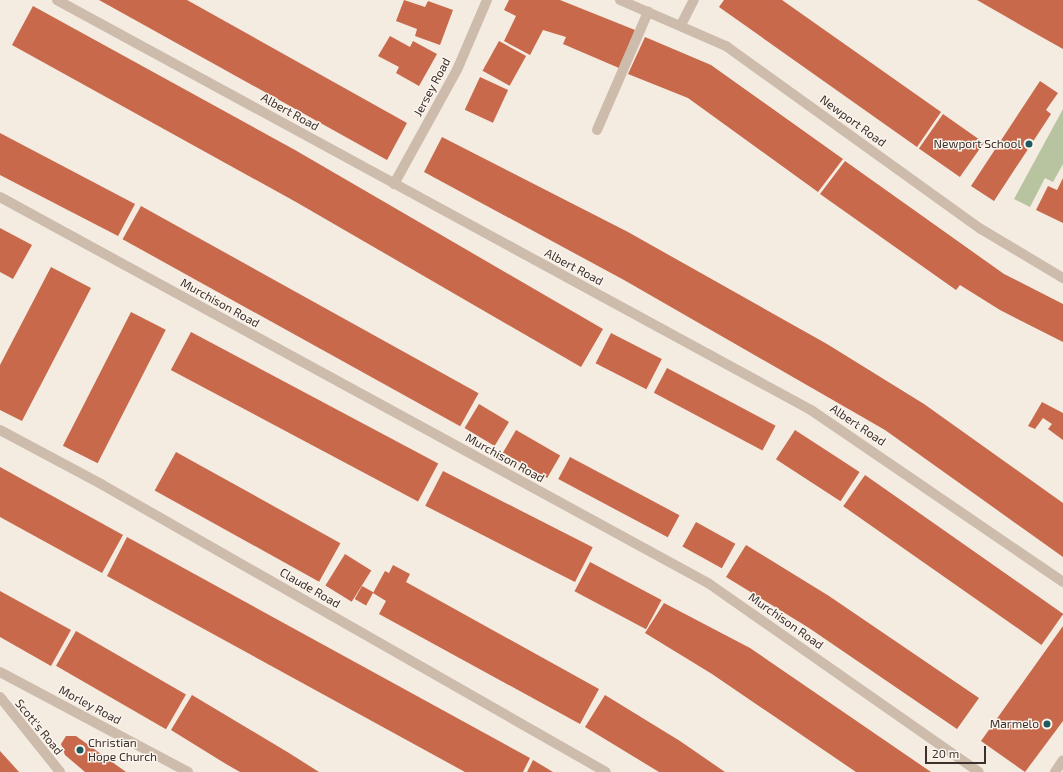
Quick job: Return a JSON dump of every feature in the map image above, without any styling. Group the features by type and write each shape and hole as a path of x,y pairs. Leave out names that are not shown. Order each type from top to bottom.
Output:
{"street":[{"name":"Albert Road","path":"57,0 811,410 1063,582"},
{"name":"Jersey Road","path":"394,184 457,70 487,0"},
{"name":"Newport Road","path":"620,0 681,25 726,46 981,229 1063,278"},
{"path":"681,25 694,0"},
{"path":"597,130 648,12"},
{"name":"Murchison Road","path":"0,197 708,583 979,772"},
{"name":"Claude Road","path":"0,430 101,484 606,772"},
{"name":"Morley Road","path":"0,672 188,772"},
{"name":"Scott's Road","path":"0,697 60,772"},
{"path":"1055,772 1063,760"}],"green space":[{"path":"1063,109 1063,164 1053,182 1045,178 1030,207 1014,199"}],"building":[{"path":"99,0 187,0 407,123 387,160"},
{"path":"404,0 425,7 428,1 453,10 440,45 415,36 417,29 396,21"},
{"path":"509,0 560,0 635,30 619,68 563,44 566,37 543,30 530,55 504,41 516,16 504,10"},
{"path":"724,0 782,0 941,112 917,147 719,7"},
{"path":"977,0 1063,0 1063,49 1031,31"},
{"path":"33,6 295,150 603,329 581,367 296,202 12,45"},
{"path":"390,36 410,47 413,41 437,54 419,86 396,73 399,67 378,56"},
{"path":"645,37 711,65 843,159 818,192 688,98 628,74"},
{"path":"499,41 526,56 510,86 483,71"},
{"path":"480,77 508,90 493,123 465,110"},
{"name":"Newport School","path":"1040,81 1058,93 1046,110 1051,114 994,201 971,186"},
{"path":"943,114 984,143 960,177 919,148"},
{"path":"0,133 135,204 118,236 0,175"},
{"path":"442,137 628,232 827,344 924,404 1063,503 1063,557 885,430 624,280 424,172"},
{"path":"845,161 1004,274 1063,304 1063,342 1000,310 960,285 956,290 820,194"},
{"path":"1063,178 1063,223 1036,210 1048,186 1057,190"},
{"path":"141,206 479,393 460,426 123,239"},
{"path":"0,228 32,245 13,279 0,272"},
{"path":"51,267 91,288 22,421 0,410 0,365"},
{"path":"131,312 166,330 98,463 63,446"},
{"path":"191,332 438,463 418,501 171,370"},
{"path":"611,333 662,359 646,389 596,363"},
{"path":"667,368 776,426 762,450 654,393"},
{"path":"1042,402 1063,413 1063,440 1048,429 1052,424 1043,418 1035,429 1028,426"},
{"path":"479,404 509,422 495,446 465,428"},
{"path":"516,430 560,456 547,478 503,453"},
{"path":"795,430 860,472 841,501 776,459"},
{"path":"176,452 340,543 319,582 155,490"},
{"path":"570,457 679,515 668,537 558,479"},
{"path":"0,467 123,535 102,573 0,517"},
{"path":"443,471 593,547 575,582 425,506"},
{"path":"865,475 1063,614 1041,645 843,506"},
{"path":"696,522 735,544 722,568 682,546"},
{"path":"127,537 530,758 523,772 465,772 107,576"},
{"path":"746,545 829,596 979,698 957,729 809,628 726,577"},
{"path":"345,554 371,570 352,602 325,585"},
{"path":"590,562 662,600 646,629 575,591"},
{"path":"393,565 410,574 406,582 599,689 580,724 379,614 386,601 373,593 385,571 389,573"},
{"path":"362,586 373,592 366,605 355,599"},
{"path":"0,591 71,630 51,666 0,637"},
{"path":"664,603 750,648 931,772 856,772 712,674 645,633"},
{"path":"1063,626 1063,721 1025,772 981,741"},
{"path":"76,631 186,694 166,729 56,666"},
{"path":"192,695 319,772 240,772 226,764 171,730"},
{"path":"605,695 680,741 725,772 659,772 585,727"},
{"name":"Christian Hope Church","path":"66,736 76,736 126,772 85,772 65,755 61,744"},
{"path":"0,751 10,762 19,772 0,772"},
{"path":"533,760 553,772 527,772"}],"place":[{"name":"Newport School","path":"1029,144"},
{"name":"Marmelo","path":"1047,724"},
{"name":"Christian Hope Church","path":"80,750"}]}
